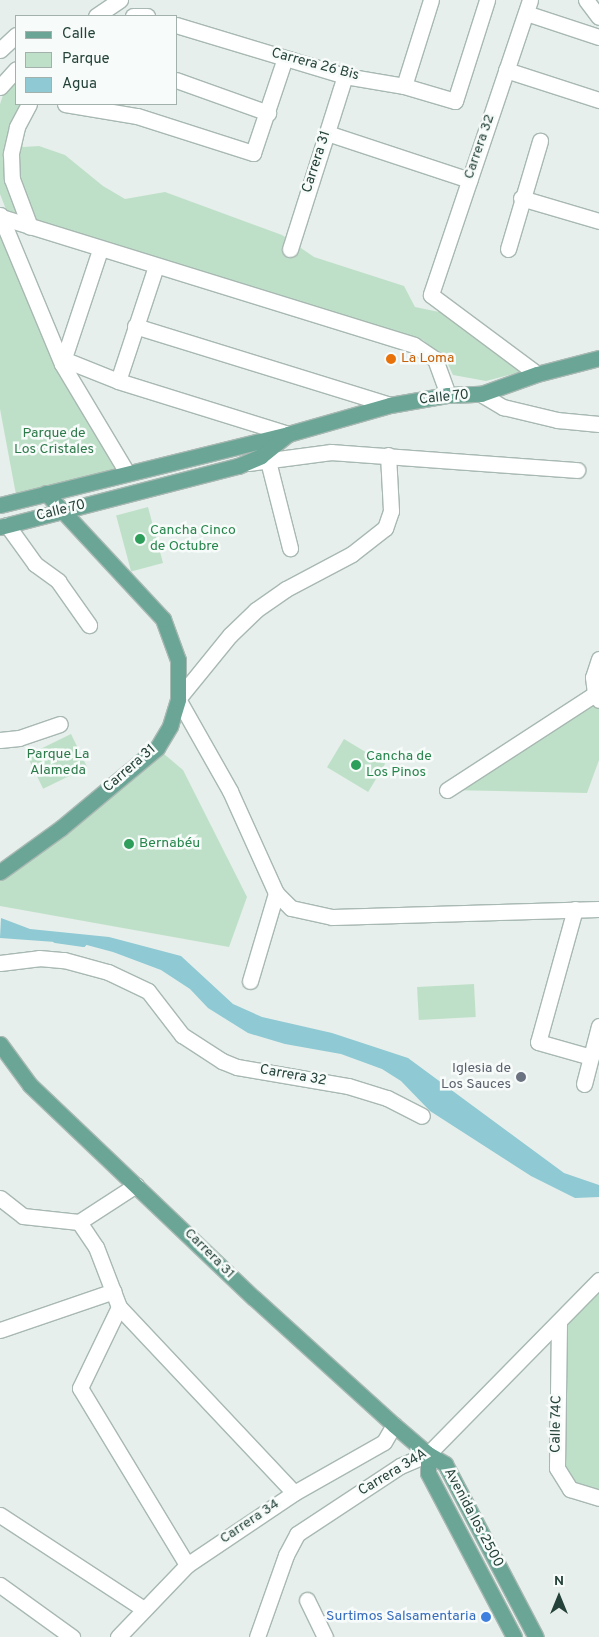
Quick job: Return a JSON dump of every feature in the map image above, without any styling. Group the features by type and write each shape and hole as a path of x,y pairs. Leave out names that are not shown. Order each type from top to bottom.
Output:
{"main road":[{"name":"Calle 70","path":"0,505 126,472 288,434 390,405 448,395 481,394 537,374 599,358"},
{"name":"Calle 70","path":"3,526 246,463 276,446 288,434"},
{"name":"Carrera 31","path":"0,872 61,828 157,748 170,726 178,698 178,660 163,620 46,493"},
{"name":"Carrera 31","path":"0,1044 30,1085 394,1425 428,1454"},
{"name":"Avenida los 2500","path":"428,1454 428,1473 514,1637"},
{"name":"Avenida los 2500","path":"428,1454 445,1464 536,1637"}],"street":[{"path":"98,15 120,0"},
{"path":"404,86 431,0"},
{"name":"Carrera 26 Bis","path":"178,26 346,76 404,86 455,101 487,0"},
{"path":"586,0 599,17"},
{"path":"528,6 599,37"},
{"name":"Carrera 32","path":"528,6 431,295 537,374"},
{"path":"0,50 15,36"},
{"path":"77,105 139,110 253,153 285,58"},
{"path":"0,87 15,70"},
{"path":"506,70 599,100"},
{"name":"Carrera 31","path":"290,249 346,76"},
{"path":"178,81 268,113"},
{"path":"29,105 18,127 11,154 12,179 30,227"},
{"path":"327,133 470,180"},
{"path":"508,249 521,198 540,141"},
{"path":"521,198 599,221"},
{"path":"0,216 100,250 414,345 435,359 448,395"},
{"path":"0,216 62,362 126,472"},
{"path":"62,362 100,250"},
{"path":"118,381 156,266"},
{"path":"135,326 390,405"},
{"path":"62,362 288,434"},
{"path":"481,394 503,407 557,420 599,424"},
{"path":"246,463 331,452 388,454 577,470"},
{"path":"388,454 391,511 384,528 352,554 286,589 256,610 230,636 178,698 230,791 276,893 291,908 332,917 599,909"},
{"path":"268,461 290,548"},
{"path":"3,526 34,564 58,581 89,625"},
{"path":"447,790 597,697 594,677 599,660"},
{"path":"0,740 19,738 60,724"},
{"path":"250,981 276,893"},
{"path":"575,909 538,1042 591,1057"},
{"name":"Carrera 32","path":"0,963 39,958 64,960 108,972 148,990 171,1024 208,1054 236,1067 348,1086 388,1098 422,1116"},
{"path":"584,1084 599,1026"},
{"path":"0,1198 23,1216 79,1222 136,1185"},
{"path":"79,1222 96,1247 119,1307 294,1493"},
{"name":"Carrera 34A","path":"257,1637 286,1555 297,1534 400,1466 428,1454 559,1323 599,1280"},
{"path":"0,1330 114,1291"},
{"path":"119,1307 80,1388 187,1565"},
{"name":"Calle 74C","path":"559,1323 557,1468 570,1489 599,1498"},
{"path":"537,1345 552,1350 558,1359"},
{"name":"Carrera 34","path":"118,1637 142,1608 187,1565 294,1493 384,1442 394,1425"},
{"path":"0,1515 142,1608"},
{"path":"0,1584 72,1637"},
{"path":"307,1600 325,1637"}],"green space":[{"path":"15,74 15,105 20,105 12,121 23,147 39,146 65,155 103,186 125,199 165,192 282,235 314,257 404,286 415,307 444,313 521,372 486,381 453,375 446,360 423,340 285,301 7,212 0,194 0,104 9,77"},
{"name":"Parque de Los Cristales","path":"0,215 62,364 126,471 17,500 0,409"},
{"name":"Cancha Cinco de Octubre","path":"148,507 163,563 131,572 116,516"},
{"path":"599,700 599,760 587,793 447,790"},
{"name":"Parque La Alameda","path":"71,734 87,767 43,789 27,755"},
{"name":"Cancha de Los Pinos","path":"344,739 385,764 368,792 327,767"},
{"name":"Bernabéu","path":"157,748 183,770 247,897 229,947 0,906 0,872"},
{"path":"474,984 476,1017 419,1020 417,987"},
{"path":"599,1280 599,1498 565,1485 559,1323"}],"water":[{"path":"1,918 30,929 109,937 181,956 233,1004 262,1017 332,1033 408,1058 564,1173 599,1185 599,1197 575,1198 531,1176 430,1111 401,1081 382,1069 341,1054 285,1044 248,1033 208,1008 190,989 161,970 113,952 83,944 0,938"}],"waterway":[{"path":"55,940 83,944 86,941"}],"place":[{"name":"La Loma","path":"391,359"},
{"name":"Cancha Cinco de Octubre","path":"140,539"},
{"name":"Cancha de Los Pinos","path":"356,765"},
{"name":"Bernabéu","path":"129,844"},
{"name":"Iglesia de Los Sauces","path":"521,1077"},
{"name":"Surtimos Salsamentaria","path":"486,1617"}]}
